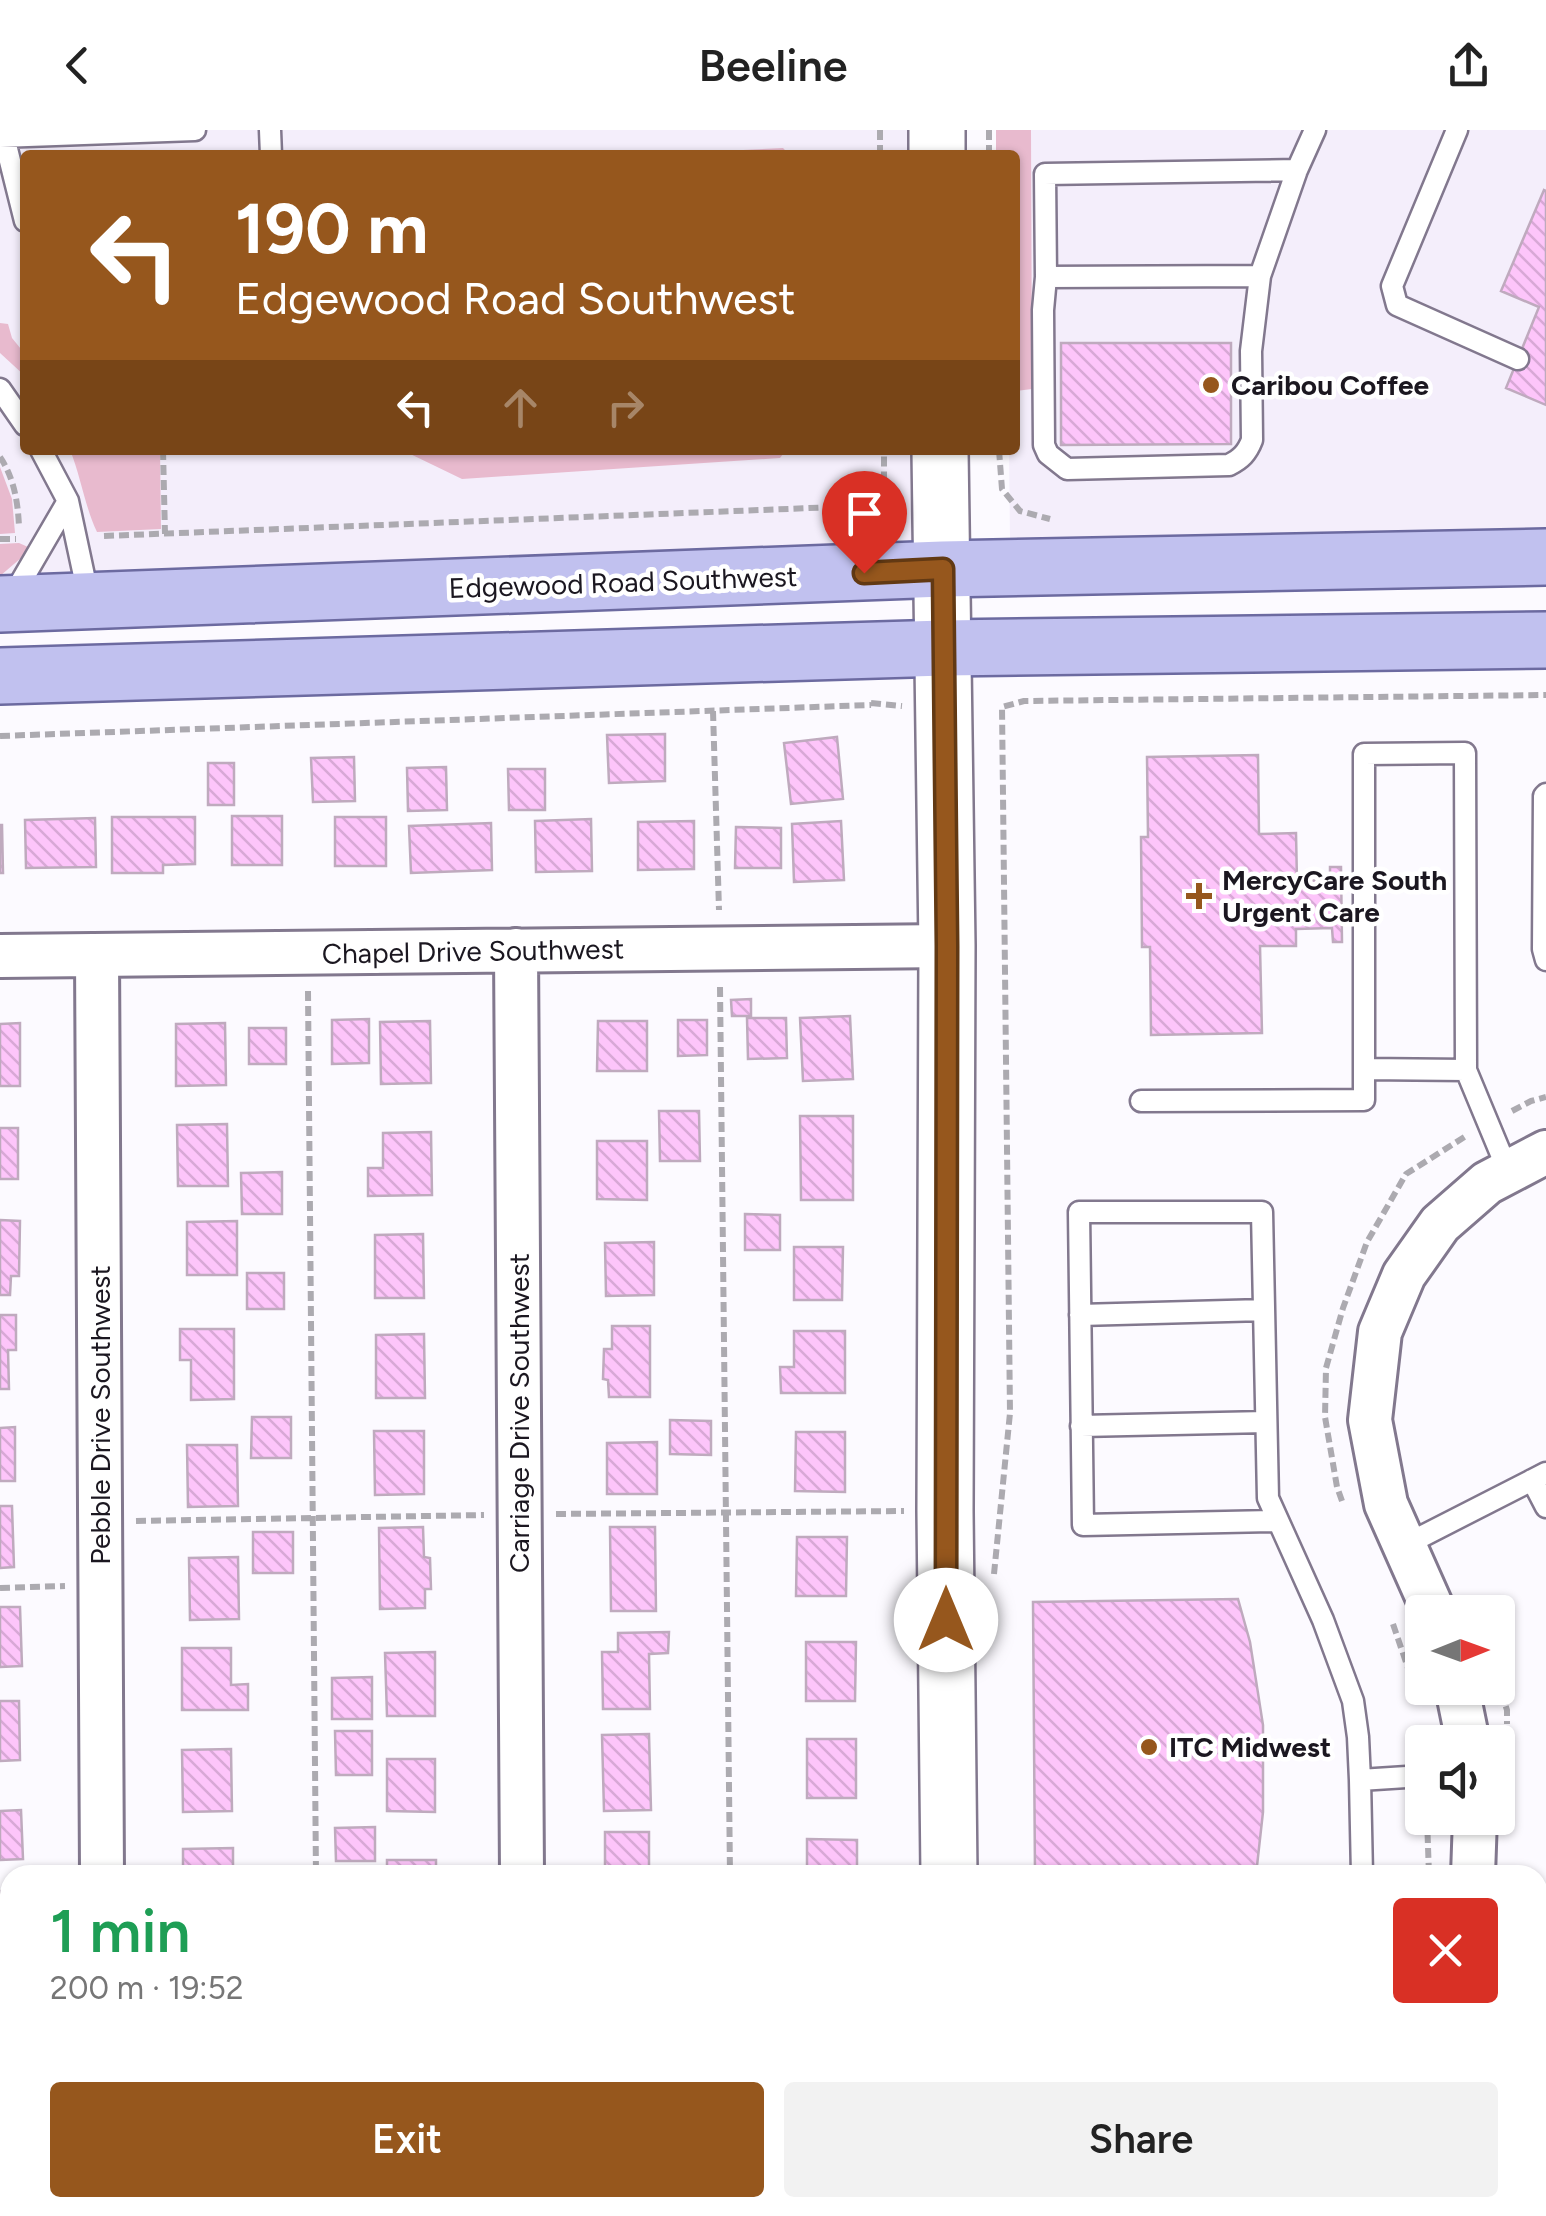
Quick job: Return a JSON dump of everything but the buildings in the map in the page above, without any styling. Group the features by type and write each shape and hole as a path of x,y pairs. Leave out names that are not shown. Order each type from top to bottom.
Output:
{"main road":[{"name":"Edgewood Road Southwest","path":"3,617 90,600 943,569 1546,557"},
{"path":"0,676 944,648 1546,640"}],"street":[{"path":"940,455 947,946 945,1510 949,1865"},
{"name":"Chapel Drive Southwest","path":"0,956 947,946"},
{"name":"Carriage Drive Southwest","path":"516,950 522,1865"},
{"name":"Pebble Drive Southwest","path":"97,955 102,1865"},
{"path":"1427,1595 1386,1504 1370,1420 1380,1332 1404,1274 1440,1224 1487,1183 1546,1152"},
{"path":"1473,1865 1474,1835"}],"lane":[{"path":"20,203 2,137 195,130"},
{"path":"1297,170 1045,174 1044,445 1056,462 1067,468 1229,465 1249,449 1251,351 1260,276 1315,130"},
{"path":"1457,130 1392,286 1393,295 1397,305 1518,358"},
{"path":"1046,277 1260,276"},
{"path":"0,389 20,419"},
{"path":"44,455 68,502 90,600"},
{"path":"3,617 68,502"},
{"path":"1141,1101 1364,1100 1364,754 1465,753 1466,1070 1508,1171"},
{"path":"1546,794 1546,960"},
{"path":"1364,1070 1466,1070"},
{"path":"1277,1521 1083,1524 1079,1212 1262,1212 1268,1498 1323,1620 1353,1702 1358,1737 1362,1865"},
{"path":"1080,1315 1264,1310"},
{"path":"1081,1426 1266,1422"},
{"path":"1405,1545 1539,1476 1546,1507"},
{"path":"1360,1780 1405,1777"}],"path":[{"path":"163,455 165,534"},
{"path":"76,537 862,506 884,495 884,455"},
{"path":"999,455 1002,489 1020,511 1050,519"},
{"path":"0,457 18,501 19,539 0,540"},
{"path":"862,506 863,544"},
{"path":"870,691 871,705"},
{"path":"994,1584 1010,1413 1002,707 1024,702 1546,695"},
{"path":"0,736 908,706"},
{"path":"714,711 730,1865"},
{"path":"308,952 316,1865"},
{"path":"0,1588 101,1585"},
{"path":"1428,1835 1429,1865"}],"shaded area":[{"path":"0,130 937,130 937,150 20,150 20,455 940,455 943,569 0,604"},
{"path":"996,130 1031,130 1032,389 1020,390 1020,150 996,150"},
{"path":"1005,130 1546,130 1546,530 1010,540 1009,455 1020,455 1020,150 1013,150"},
{"path":"0,323 8,324 20,348 20,371 0,353"},
{"path":"72,455 160,455 161,529 97,532"},
{"path":"412,455 782,455 780,458 462,479"},
{"path":"0,467 12,499 15,533 0,534"},
{"path":"19,543 28,547 0,576 0,544"}],"place":[{"name":"Caribou Coffee","path":"1211,385"},
{"name":"MercyCare South Urgent Care","path":"1199,896"},
{"name":"ITC Midwest","path":"1149,1747"}],"route":[{"path":"864,573 943,569 946,1620"}]}
